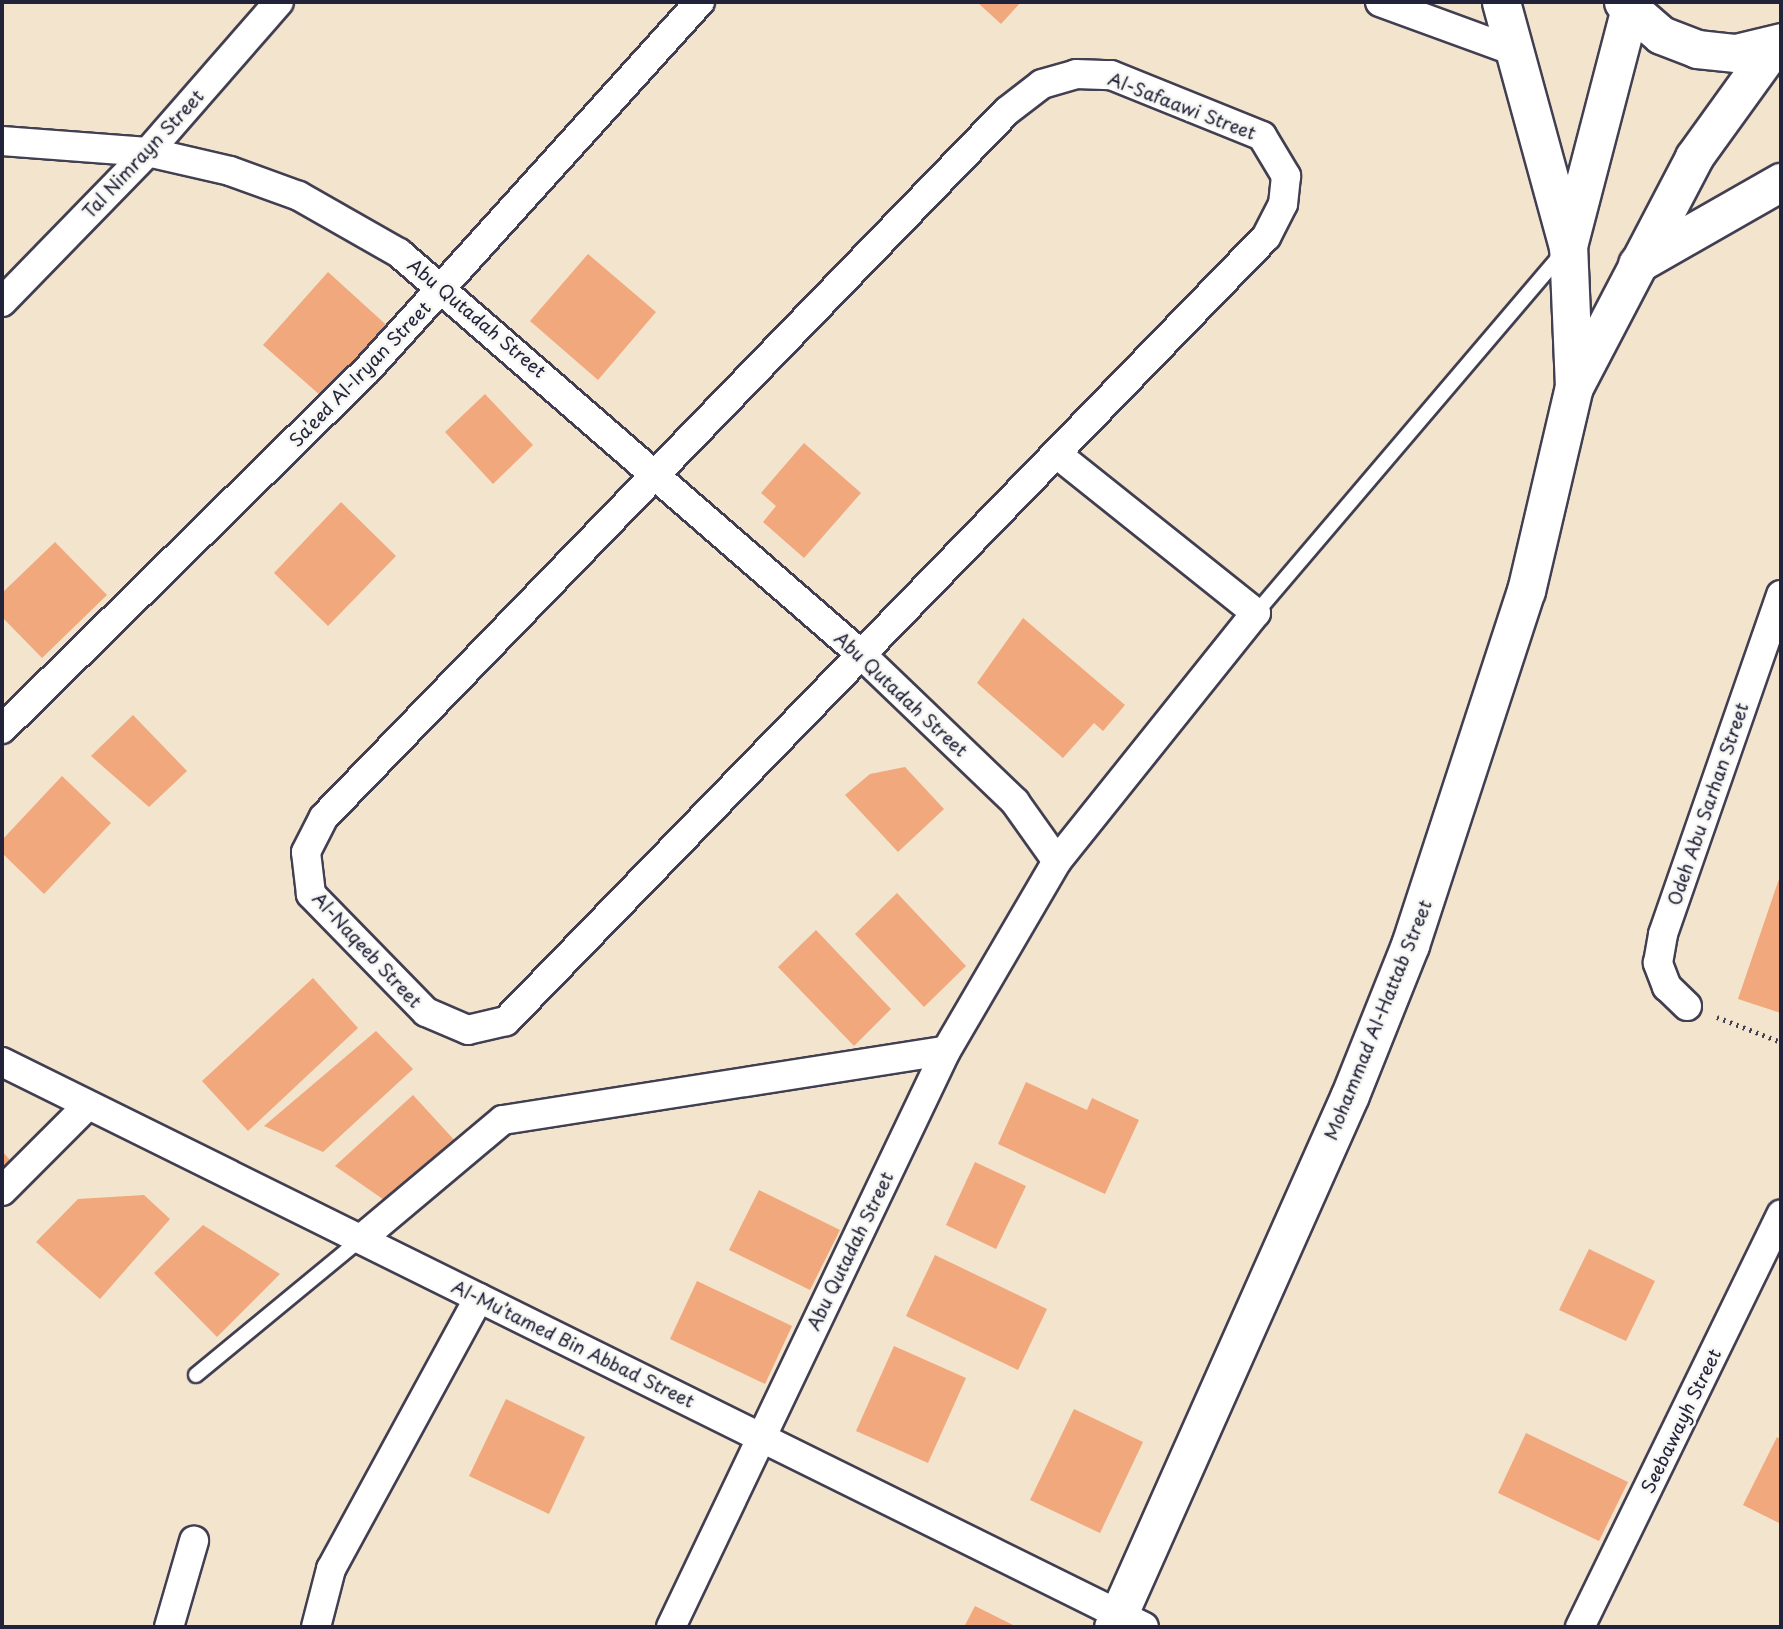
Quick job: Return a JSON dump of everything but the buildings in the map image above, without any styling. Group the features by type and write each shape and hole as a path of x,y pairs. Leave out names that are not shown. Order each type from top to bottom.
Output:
{"street":[{"name":"Tal Nimrayn Street","path":"2,302 148,152 279,2"},
{"name":"Sa’eed Al-Iryan Street","path":"2,729 444,287 700,2"},
{"path":"1380,2 1517,52"},
{"path":"1501,2 1517,52 1568,246"},
{"path":"1626,6 1661,34 1697,49 1736,53 1778,44"},
{"name":"Mohammad Al-Hattab Street","path":"1574,387 1568,246 1626,6"},
{"name":"Mohammad Al-Hattab Street","path":"1125,1623 1350,1095 1410,946 1526,591 1574,387 1694,157 1778,44"},
{"name":"Al-Safaawi Street","path":"658,473 1007,111 1042,84 1076,74 1111,75 1262,136 1286,176 1283,204 1266,237 864,657"},
{"name":"Abu Qutadah Street","path":"2,141 148,152 299,196 350,221 444,287 864,657 1015,802 1057,862 946,1051 671,1627"},
{"path":"1637,264 1781,182"},
{"path":"1057,862 1256,613 1058,455"},
{"name":"Al-Naqeeb Street","path":"658,473 324,817 306,852 311,894 426,1012 468,1030 506,1021 864,657"},
{"name":"Odeh Abu Sarhan Street","path":"1687,1006 1667,987 1658,964 1662,933 1781,595"},
{"path":"361,1239 503,1120 946,1051"},
{"name":"Al-Mu’tamed Bin Abbad Street","path":"2,1062 761,1436 1125,1623"},
{"path":"2,1191 87,1106"},
{"name":"Seebawayh Street","path":"1580,1627 1781,1214"},
{"path":"316,1627 331,1569 479,1298"},
{"path":"169,1627 194,1541"}],"lane":[{"path":"1256,613 1568,246"},
{"path":"196,1375 361,1239"}],"path":[{"path":"1687,1006 1781,1042"}]}
